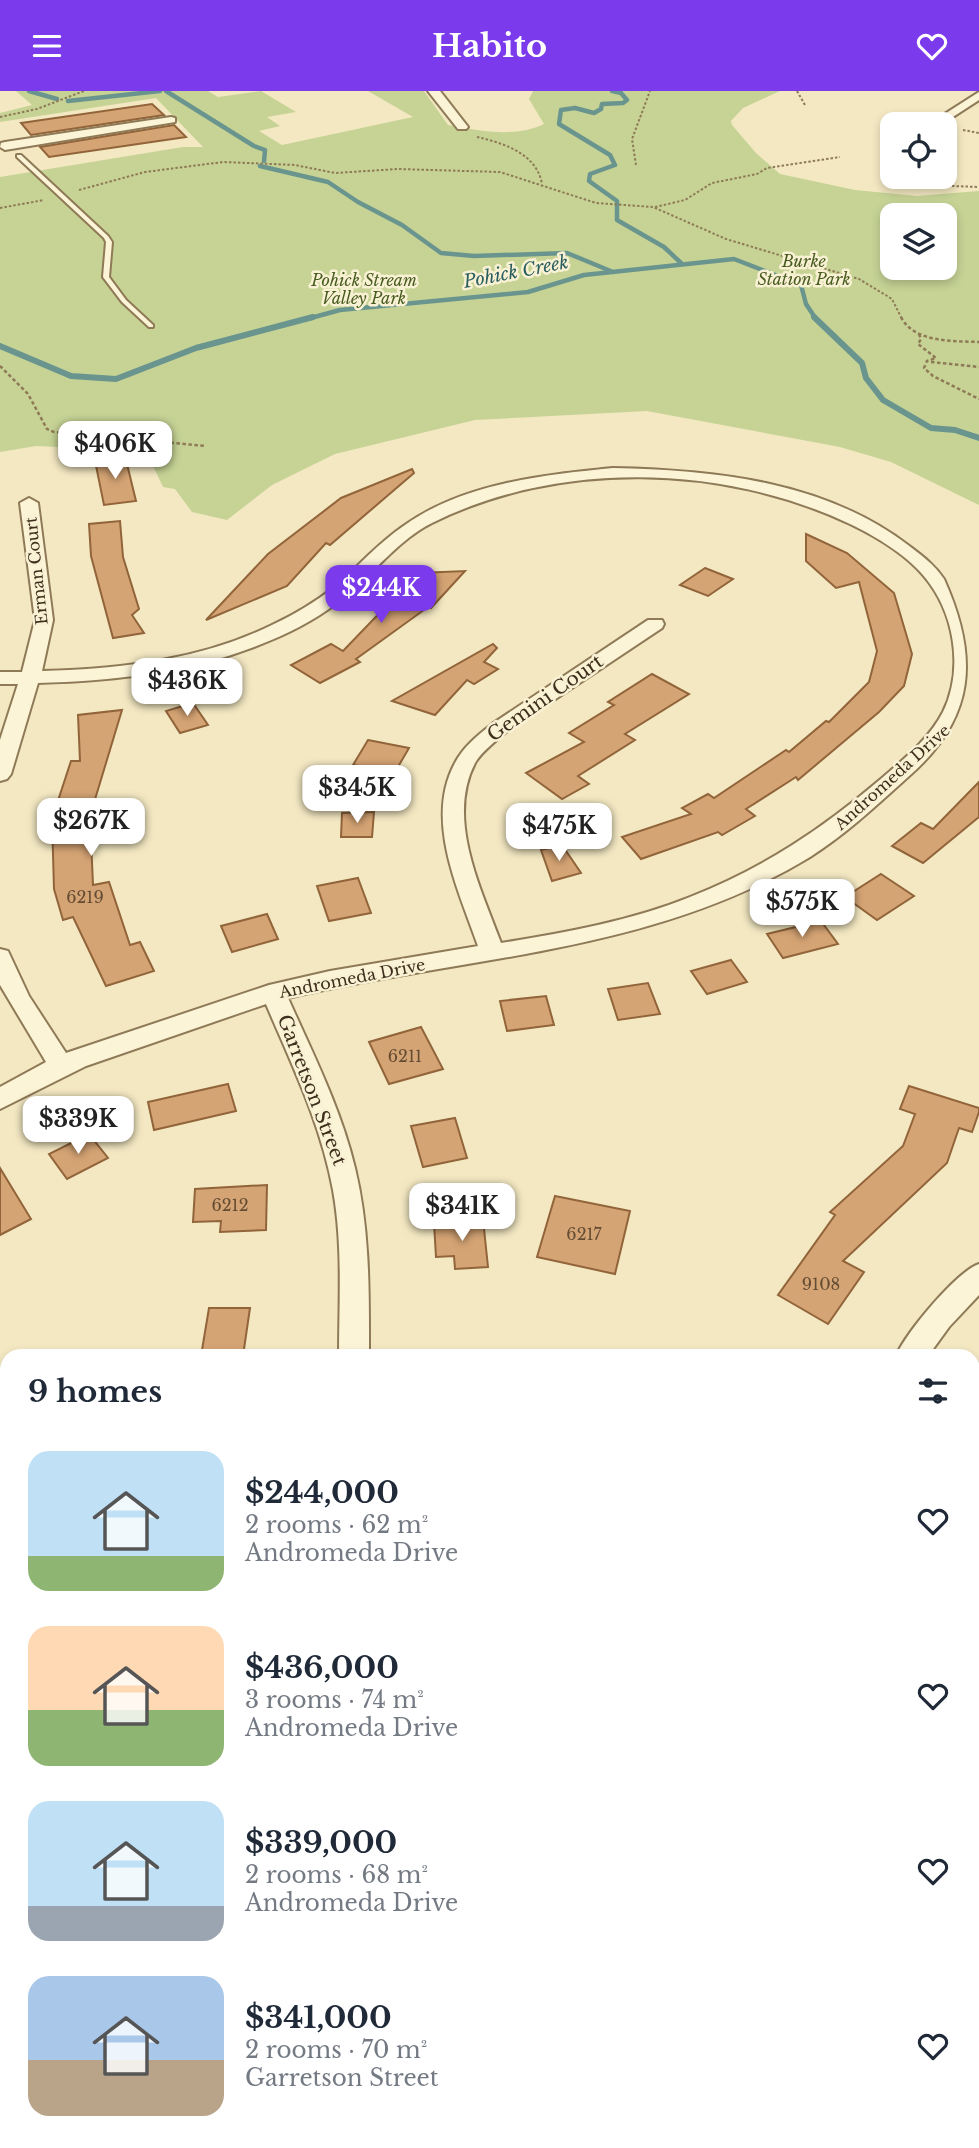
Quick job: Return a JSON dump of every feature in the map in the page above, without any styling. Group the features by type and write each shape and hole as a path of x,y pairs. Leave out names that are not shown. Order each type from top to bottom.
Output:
{"street":[{"path":"434,91 461,126"},
{"path":"952,112 975,95"},
{"path":"5,146 170,120"},
{"name":"Andromeda Drive","path":"0,678 134,672 191,661 243,645 283,628 318,608 397,538 440,512 473,498 513,486 597,473 657,473 714,478 768,489 820,505 866,525 905,549 935,576 966,612 974,665 970,690 960,715 935,743 829,834 753,879 679,910 578,938 341,978 274,993 208,1013 61,1066 0,1099"},
{"name":"Erman Court","path":"0,774 41,641 44,620 29,503"},
{"name":"Gemini Court","path":"492,952 454,828 454,794 464,764 479,745 499,728 655,624"},
{"path":"0,957 18,998 61,1066"},
{"name":"Garretson Street","path":"274,993 332,1132 343,1170 355,1249 355,1349"},
{"path":"917,1349 939,1318 979,1276"}],"lane":[{"path":"19,156 106,237 109,242 106,277 124,301 151,326"}],"path":[{"path":"0,117 37,109 84,91"},
{"path":"636,165 632,139 650,91"},
{"path":"797,91 806,105"},
{"path":"461,126 449,127 448,133 482,138 510,148 536,166 542,176 542,184"},
{"path":"653,207 685,200 712,183 757,174 767,168 840,157"},
{"path":"0,208 59,196 145,172 223,162 295,165 335,173 397,169 500,172 596,203 653,207 726,239 859,279 892,299 905,325 919,333 945,341 979,342"},
{"path":"957,186 979,187"},
{"path":"919,333 921,339 918,344 936,358 927,361 924,367 933,376 979,399"},
{"path":"927,361 979,367"},
{"path":"0,366 33,401 41,412 47,429 54,432 206,446"}],"green space":[{"name":"Pohick Stream Valley Park","path":"16,91 208,91 218,97 261,91 296,112 267,117 280,126 259,131 282,145 413,117 368,91 424,91 448,125 509,132 544,124 529,99 533,91 780,91 743,108 731,121 756,153 780,174 855,190 917,196 979,191 979,505 891,462 840,447 647,411 475,420 335,454 272,485 227,520 192,512 175,489 163,487 146,451 36,446 0,452 0,177 183,147 203,147 156,98 0,122 0,113 32,105"}],"building":[{"path":"152,104 164,115 31,135 21,123"},
{"path":"174,125 186,137 49,157 40,147"},
{"path":"94,456 126,460 136,501 104,505"},
{"path":"412,469 414,473 330,545 326,543 287,586 206,620 268,554 341,498"},
{"path":"120,521 123,557 139,609 132,615 144,633 113,638 91,556 89,524"},
{"path":"806,534 847,553 894,593 912,654 904,686 879,712 798,780 796,777 746,809 755,816 722,835 718,832 641,859 622,837 691,814 682,808 708,794 714,798 786,750 789,752 826,721 829,722 869,682 877,651 859,582 836,588 806,561"},
{"path":"705,568 733,579 708,596 680,585"},
{"path":"465,571 431,608 428,607 356,659 360,662 320,683 291,665 331,644 343,651 418,573"},
{"path":"493,644 497,648 484,662 498,669 474,684 467,680 435,715 392,701"},
{"path":"652,674 689,694 625,734 635,740 578,776 589,784 562,799 526,773 584,742 569,733 614,705 608,702"},
{"path":"193,703 208,725 180,733 166,711"},
{"path":"122,710 90,816 93,885 109,882 130,945 140,942 154,971 106,986 73,917 63,920 54,889 52,819 71,761 80,761 78,715"},
{"path":"368,740 409,748 395,772 353,765"},
{"path":"979,782 979,817 923,863 892,846 921,823 933,829"},
{"path":"374,812 372,837 341,837 342,813"},
{"path":"562,845 581,873 552,881 541,850"},
{"path":"881,874 914,896 877,920 845,897"},
{"path":"358,878 371,913 329,921 317,886"},
{"path":"267,914 278,939 232,952 221,926"},
{"path":"821,921 838,944 783,958 767,934"},
{"path":"731,960 747,982 707,994 691,971"},
{"path":"648,983 660,1014 618,1020 608,989"},
{"path":"546,996 554,1025 507,1031 500,1001"},
{"path":"421,1027 443,1069 389,1084 369,1042"},
{"path":"228,1084 236,1111 154,1130 148,1102"},
{"path":"909,1086 979,1108 979,1112 972,1132 959,1128 947,1163 843,1261 864,1272 828,1324 778,1295 835,1215 830,1212 903,1146 915,1114 900,1109"},
{"path":"455,1118 467,1158 423,1167 411,1126"},
{"path":"89,1134 108,1158 67,1179 49,1154"},
{"path":"0,1168 31,1219 0,1235"},
{"path":"267,1185 266,1230 220,1232 221,1221 193,1222 195,1189"},
{"path":"555,1196 630,1211 615,1274 537,1257"},
{"path":"483,1219 488,1267 455,1269 454,1256 436,1257 434,1223"},
{"path":"209,1308 250,1308 244,1349 202,1349"}],"waterway":[{"path":"29,91 57,99"},
{"path":"68,101 160,91"},
{"path":"166,91 254,146 265,150 264,161"},
{"path":"612,91 621,93 627,100 623,103 602,104 601,109 594,113 575,108 561,110 559,124 610,155 615,165 590,174 589,181 617,201 617,220 664,247 681,263"},
{"path":"260,166 328,182 358,202 402,225 441,253 474,256 567,253 613,272"},
{"name":"Pohick Creek","path":"613,272 734,259 801,285 806,304 816,319"},
{"name":"Pohick Creek","path":"307,319 340,310 528,292 584,275 613,272"},
{"name":"Pohick Creek","path":"0,346 71,376 116,379 196,348 313,317"},
{"name":"Pohick Creek","path":"816,319 862,363 866,378 883,400 931,428 955,430 979,438"}],"park label":[{"name":"Burke Station Park","path":"804,270"}]}
